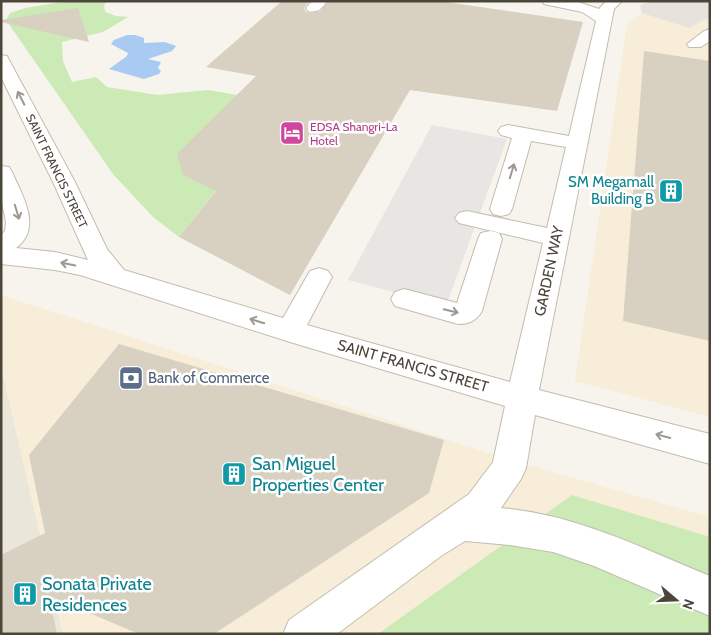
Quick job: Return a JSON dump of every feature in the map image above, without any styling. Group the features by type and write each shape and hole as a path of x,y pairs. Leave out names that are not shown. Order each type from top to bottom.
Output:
{"street":[{"path":"549,1 592,11 604,21"},
{"name":"GARDEN WAY","path":"303,634 428,543 461,523 482,506 509,468 604,21 607,8 615,1"},
{"path":"694,44 710,34"},
{"name":"SAINT FRANCIS STREET","path":"1,60 74,201 93,248 102,264 117,279"},
{"path":"500,209 515,132 577,143"},
{"path":"1,172 19,216 19,228 14,237 1,247"},
{"path":"466,218 557,238"},
{"path":"404,299 464,314 468,311 490,239"},
{"name":"SAINT FRANCIS STREET","path":"1,255 82,267 290,331 710,449"},
{"path":"290,331 319,277"},
{"path":"461,523 553,534 596,548 710,596"}],"shaded area":[{"path":"652,1 710,1 710,17 689,28 642,13 640,5"},
{"path":"642,13 689,28 710,17 710,417 575,381 627,25"},
{"path":"432,125 507,139 446,306 348,280"},
{"path":"1,295 498,456 710,517 710,634 63,634 1,366"},
{"path":"1,366 63,634 1,634"}],"green space":[{"path":"68,1 107,1 104,5 105,12 116,16 128,17 103,32 62,42 63,61 72,82 96,77 107,87 157,95 208,90 237,95 183,175 202,184 222,183 179,237 153,217 113,174 6,20 10,13 25,8"},
{"path":"572,495 710,537 710,634 378,634"}],"water":[{"path":"127,35 144,38 144,43 165,42 176,46 172,51 148,59 161,62 158,68 161,71 159,74 144,79 109,69 127,56 128,53 111,44 114,40"}],"building":[{"name":"EDSA Shangri-La Hotel","path":"282,1 309,1 304,8 306,12 311,13 320,11 329,1 439,1 583,22 557,111 410,90 290,295 179,237 216,191 183,175 177,154 256,76 206,67"},
{"path":"78,8 89,42 1,22 1,20"},
{"name":"SM Megamall Building B","path":"644,51 710,61 710,341 623,321"},
{"name":"San Miguel Properties Center","path":"119,344 444,440 429,493 214,634 139,634 49,596 57,634 1,634 1,555 45,533 29,455"}],"place":[{"name":"EDSA Shangri-La Hotel","path":"292,133"},
{"name":"SM Megamall Building B","path":"671,191"},
{"name":"Bank of Commerce","path":"131,378"},
{"name":"San Miguel Properties Center","path":"234,474"},
{"name":"Sonata Private Residences","path":"25,594"}]}
